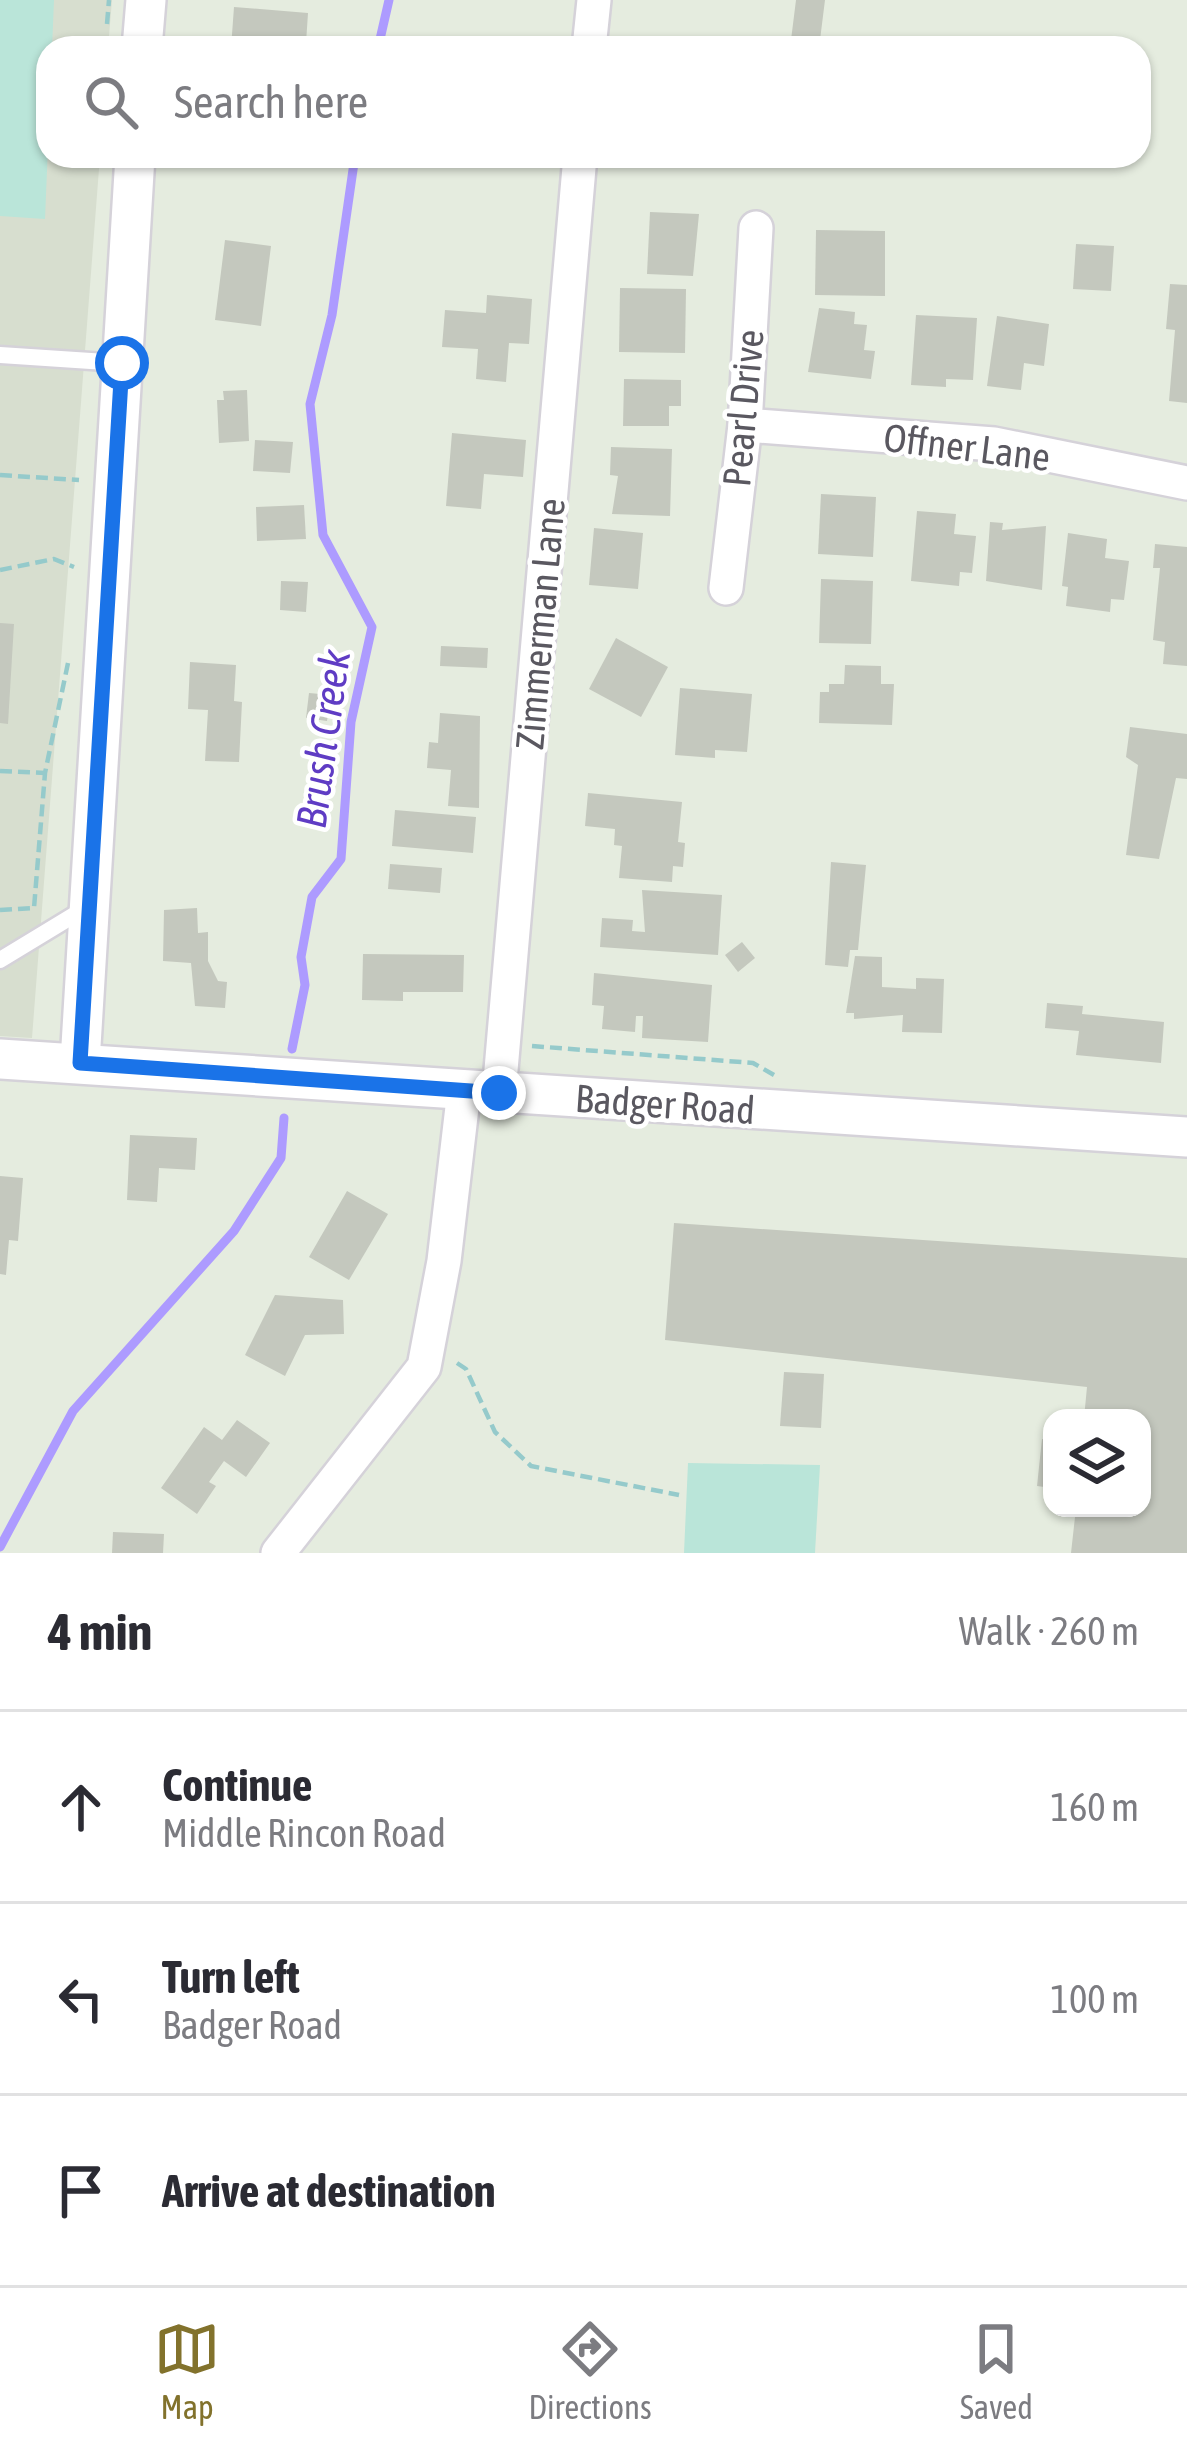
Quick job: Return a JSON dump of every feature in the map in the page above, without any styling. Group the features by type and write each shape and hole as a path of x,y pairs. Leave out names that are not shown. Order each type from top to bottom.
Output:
{"street":[{"path":"143,36 146,0"},
{"path":"591,36 594,0"},
{"path":"80,1063 134,168"},
{"name":"Zimmerman Lane","path":"278,1553 424,1367 481,1091 579,168"},
{"name":"Pearl Drive","path":"726,588 745,425 756,228"},
{"name":"Offner Lane","path":"745,425 994,444 1187,483"},
{"name":"Badger Road","path":"0,1059 1187,1137"}],"lane":[{"path":"0,355 122,363"},
{"path":"0,959 90,905"}],"path":[{"path":"0,475 79,481 80,460"},
{"path":"0,571 54,559 74,567 76,546"},
{"path":"0,910 34,908 45,773 68,661"},
{"path":"0,770 45,773"},
{"path":"428,1342 466,1369 495,1432 531,1466 679,1495"}],"shaded area":[{"path":"0,0 112,0 109,36 36,36 36,168 99,168 32,1038 0,1036"},
{"path":"0,0 54,0 53,36 36,36 36,168 47,168 45,219 0,216"},
{"path":"688,1463 820,1465 815,1553 684,1553"}],"building":[{"path":"796,0 825,0 820,36 792,36"},
{"path":"234,7 308,13 306,36 232,36"},
{"path":"650,212 699,214 693,276 647,274"},
{"path":"816,230 885,231 885,296 815,295"},
{"path":"225,240 271,246 261,326 215,320"},
{"path":"1076,244 1114,246 1111,291 1073,289"},
{"path":"1170,284 1187,285 1187,403 1169,401 1175,330 1166,329"},
{"path":"620,288 686,289 685,353 619,352"},
{"path":"487,295 532,299 529,344 509,343 506,382 476,379 478,349 442,347 445,310 486,313"},
{"path":"819,308 855,312 854,324 867,325 864,350 875,351 871,379 808,372"},
{"path":"916,315 977,318 973,380 946,379 946,387 911,385"},
{"path":"997,316 1049,324 1044,366 1024,363 1021,390 987,386"},
{"path":"624,379 681,380 681,406 669,406 669,426 623,426"},
{"path":"247,390 249,441 219,443 217,400 224,400 223,391"},
{"path":"452,433 526,440 523,477 484,474 481,509 446,506"},
{"path":"255,440 293,442 290,473 253,471"},
{"path":"611,447 672,449 670,516 612,514 618,476 610,475"},
{"path":"821,494 876,497 873,557 818,554"},
{"path":"304,505 306,539 257,541 256,507"},
{"path":"917,511 956,514 954,534 976,536 972,573 960,572 959,586 911,581"},
{"path":"990,522 1003,523 1002,530 1046,526 1042,590 986,581"},
{"path":"594,528 643,533 638,589 589,585"},
{"path":"1068,533 1107,539 1105,558 1129,561 1124,600 1111,599 1110,612 1066,606 1068,587 1062,586"},
{"path":"1155,544 1187,547 1187,666 1163,664 1165,642 1153,640 1160,568 1153,568"},
{"path":"821,579 873,581 871,644 819,643"},
{"path":"281,581 308,582 306,612 280,610"},
{"path":"0,623 14,624 8,724 0,723"},
{"path":"616,638 668,667 641,717 589,689"},
{"path":"441,646 488,648 487,668 440,666"},
{"path":"190,662 236,665 234,701 242,702 239,762 205,761 208,710 188,709"},
{"path":"845,665 881,666 881,684 894,684 892,725 819,723 820,692 829,692 829,684 844,684"},
{"path":"680,688 752,694 747,752 715,750 715,758 675,755"},
{"path":"309,693 331,695 327,721 306,718"},
{"path":"440,713 480,716 479,808 448,806 451,770 427,768 429,742 438,743"},
{"path":"1130,727 1187,734 1187,779 1176,778 1159,859 1126,855 1138,765 1126,757"},
{"path":"588,793 682,802 678,842 685,843 683,867 673,866 672,882 619,878 622,846 614,845 615,829 585,826"},
{"path":"395,810 476,817 473,853 392,846"},
{"path":"831,862 866,865 858,950 850,950 848,967 825,965"},
{"path":"390,864 442,868 440,893 388,889"},
{"path":"642,890 722,895 718,955 600,947 602,918 633,920 632,931 645,932"},
{"path":"197,908 198,933 208,932 208,961 218,981 227,982 225,1008 195,1006 191,963 163,961 164,910"},
{"path":"742,942 755,958 738,972 725,955"},
{"path":"363,954 464,955 463,992 403,992 403,1001 362,1000"},
{"path":"855,956 882,957 882,987 916,989 916,978 944,979 942,1033 902,1032 903,1015 854,1019 854,1013 846,1013"},
{"path":"594,973 712,985 708,1042 642,1038 643,1016 636,1016 635,1032 602,1029 604,1006 592,1005"},
{"path":"1047,1003 1083,1006 1082,1014 1164,1022 1161,1063 1076,1055 1079,1031 1045,1028"},
{"path":"130,1135 197,1138 195,1170 159,1168 157,1202 127,1200"},
{"path":"0,1176 23,1178 18,1241 9,1240 6,1275 0,1274"},
{"path":"347,1191 388,1214 349,1280 309,1257"},
{"path":"674,1223 1187,1258 1187,1553 1071,1553 1075,1517 1151,1517 1151,1409 1085,1409 1087,1387 665,1340"},
{"path":"275,1295 343,1300 344,1334 305,1335 285,1376 245,1355"},
{"path":"784,1372 824,1374 821,1428 780,1426"},
{"path":"237,1420 270,1443 246,1477 224,1461 209,1482 216,1486 197,1514 161,1488 204,1427 222,1440"},
{"path":"1042,1439 1043,1487 1037,1486"},
{"path":"113,1532 164,1534 163,1553 112,1553"}],"waterway":[{"name":"Brush Creek","path":"381,36 389,0"},
{"name":"Brush Creek","path":"292,1049 305,985 301,957 312,897 341,859 351,722 372,627 323,535 310,404 332,315 353,168"},
{"name":"Brush Creek","path":"0,1547 73,1411 234,1231 281,1158 284,1118"}],"route":[{"path":"122,363 80,1063 499,1093"}]}
